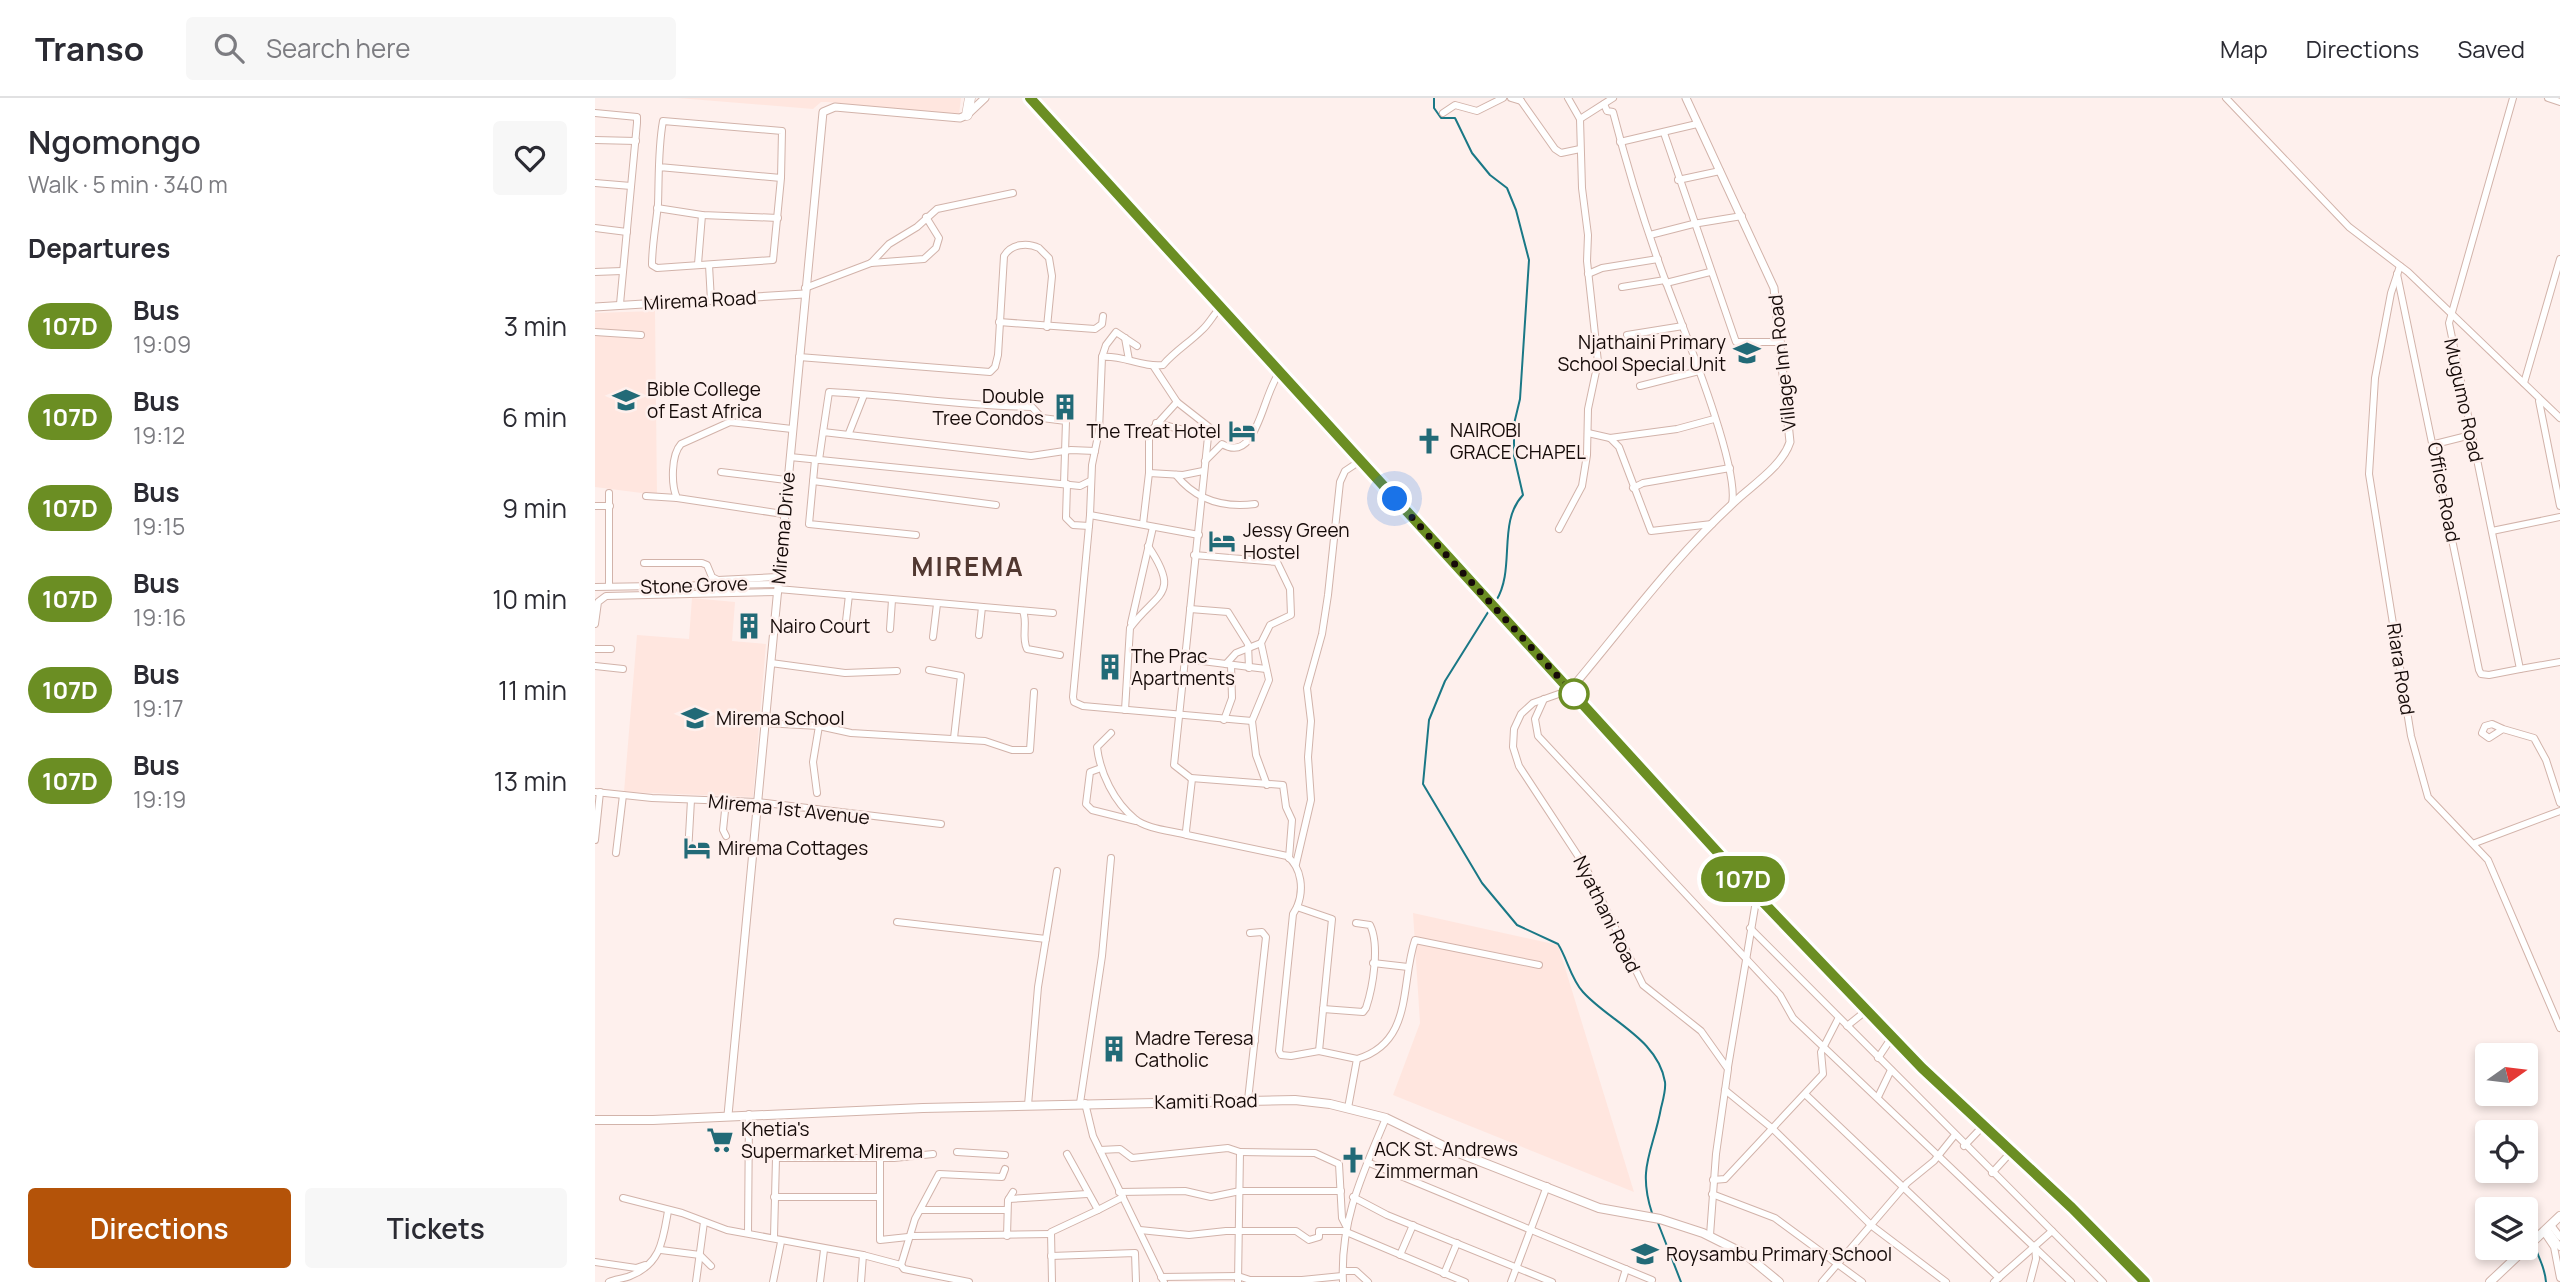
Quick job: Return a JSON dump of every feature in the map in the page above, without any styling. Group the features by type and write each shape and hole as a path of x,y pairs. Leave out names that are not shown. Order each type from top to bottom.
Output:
{"main road":[{"path":"967,116 970,98"},
{"path":"1030,98 1757,895 1892,1037 2013,1151 2145,1282"},
{"name":"Kamiti Road","path":"595,1120 1083,1103 1305,1101 1386,1118 1456,1152 1599,1208 1660,1219 1710,1235 1727,1243 1779,1282"},
{"path":"2490,1282 2560,1216"}],"street":[{"path":"967,116 985,98"},
{"path":"1443,113 1455,105 1478,111 1503,98"},
{"path":"1511,98 1520,100 1555,149 1561,153 1580,149"},
{"path":"1559,529 1582,486 1588,409 1598,362 1588,274 1580,119 1568,98"},
{"path":"1580,119 1613,98"},
{"name":"Village Inn Road","path":"1570,690 1666,574 1789,446 1774,288 1686,98"},
{"path":"2226,98 2349,227 2450,313 2560,418"},
{"name":"Mugumo Road","path":"2513,98 2450,313 2451,332 2520,666"},
{"path":"2548,98 2560,102"},
{"path":"1604,104 1607,111 1613,112 1658,260 1699,372 1730,468 1734,485 1732,504"},
{"name":"Mirema Drive","path":"728,1115 786,480 823,112 835,107 944,117 967,116"},
{"path":"595,113 637,117 620,304"},
{"path":"665,120 782,130 781,178 773,260 657,268 652,265 659,167 662,123 665,120"},
{"path":"1620,142 1697,124"},
{"path":"1664,133 1735,342 1781,342"},
{"path":"595,140 636,141"},
{"path":"659,167 781,178"},
{"path":"1678,180 1720,171"},
{"path":"595,183 631,186"},
{"name":"Mirema Road","path":"595,307 711,301 805,291 871,263 889,244 918,227 926,217 941,207 964,206 1013,193"},
{"path":"657,208 702,215 778,218"},
{"path":"698,264 702,215"},
{"path":"1650,235 1742,216"},
{"path":"871,263 924,259 930,255 939,238 926,217"},
{"path":"595,228 628,232"},
{"path":"799,357 990,372 997,361 1004,256 1009,249 1029,244 1045,252 1051,265 1047,327"},
{"path":"2524,383 2560,259"},
{"path":"1588,274 1602,268 1658,260"},
{"path":"709,265 711,301"},
{"name":"Office Road","path":"2398,269 2479,670 2481,674 2489,675 2520,666 2560,662"},
{"name":"Riara Road","path":"2398,269 2375,378 2370,481 2402,686 2426,793 2475,843 2498,881 2560,1028"},
{"path":"595,272 622,271"},
{"path":"1622,288 1710,272"},
{"path":"1102,357 1129,360 1154,367 1163,365 1178,349 1204,329 1220,308"},
{"path":"999,322 1095,329 1102,324 1103,316"},
{"path":"1627,335 1683,326"},
{"path":"595,332 641,335"},
{"path":"1137,346 1116,332 1106,345 1102,357 1074,702 1083,706 1252,721"},
{"path":"1125,338 1129,360"},
{"path":"1154,367 1177,402 1209,427 1174,765 1191,778 1285,788 1286,807 1292,820 1290,858"},
{"path":"1205,461 1222,444 1237,450 1246,447 1252,439 1269,386 1280,372"},
{"path":"1640,386 1699,372"},
{"path":"916,535 809,524 813,481 824,432 829,391 865,396 1032,407 1042,418 1066,421 1066,518 1073,526 1089,526"},
{"path":"849,433 865,396"},
{"path":"2539,399 2560,506"},
{"path":"1143,524 1149,473 1149,433 1177,402"},
{"path":"1588,433 1610,438 1677,429 1714,419"},
{"path":"677,498 674,491 675,457 681,444 730,422 792,429"},
{"path":"1156,423 1207,436"},
{"path":"824,432 1031,456 1095,451"},
{"path":"2435,444 2472,435"},
{"path":"1610,438 1619,447 1651,531 1712,524"},
{"path":"790,457 1080,486 1090,481"},
{"path":"1360,461 1345,471 1340,482 1322,634 1307,688 1311,721 1308,757 1311,800 1309,820 1296,864 1301,890 1293,914 1279,1051 1281,1055 1291,1056 1319,1051 1357,1059 1380,1051 1398,1023 1408,967 1417,940 1539,965"},
{"path":"1633,488 1730,468"},
{"path":"1149,473 1176,475 1203,471"},
{"path":"721,472 786,480"},
{"path":"1176,475 1186,488 1201,498 1241,506 1255,504"},
{"path":"813,481 996,505"},
{"path":"609,493 609,586"},
{"path":"646,496 783,514"},
{"path":"595,506 610,506"},
{"path":"1090,515 1199,535"},
{"path":"2492,531 2560,517"},
{"path":"1125,710 1130,628 1153,527"},
{"path":"1130,628 1161,597 1162,566 1148,545"},
{"path":"1194,555 1271,561 1280,566 1290,589 1291,615 1270,625 1261,643 1269,680 1252,721 1256,755 1267,784"},
{"path":"644,563 702,563 707,565 716,580 893,600 1053,613"},
{"path":"595,624 598,602 605,596 778,586"},
{"name":"Stone Grove","path":"595,587 778,586"},
{"path":"846,621 849,595"},
{"path":"890,629 893,600"},
{"path":"933,637 937,604"},
{"path":"979,635 982,607"},
{"path":"1190,609 1229,612 1249,648 1249,668"},
{"path":"1023,611 1026,618 1024,642 1027,649 1060,655"},
{"path":"1224,720 1226,706 1231,699 1229,664 1236,653 1261,643"},
{"path":"595,649 611,649"},
{"path":"1186,659 1266,669"},
{"path":"771,663 845,673 897,671"},
{"path":"595,666 623,669"},
{"path":"929,670 961,676 954,738"},
{"path":"1517,722 1527,707 1570,690"},
{"path":"764,723 819,726 851,733 985,741 1011,750 1030,750 1034,692"},
{"path":"1544,699 1535,719 1538,736 1745,958 1822,1049 1939,1153 2035,1246 2064,1279 2071,1282"},
{"path":"1517,722 1535,719"},
{"name":"Nyathani Road","path":"1517,722 1513,747 1524,777 1587,868 1637,976 1650,992 1701,1031 1728,1069"},
{"path":"817,793 813,762 819,726"},
{"path":"2503,729 2534,738 2546,760 2560,803"},
{"path":"1111,733 1097,747 1101,768 1113,793 1136,821"},
{"path":"1101,768 1090,772 1086,804 1092,810 1290,858 1296,864"},
{"path":"1187,835 1191,778"},
{"path":"595,840 598,792"},
{"name":"Mirema 1st Avenue","path":"598,792 691,800 757,802 941,824"},
{"path":"616,853 623,795"},
{"path":"688,853 691,800"},
{"path":"726,800 723,830 726,836"},
{"path":"2475,843 2560,811"},
{"path":"1111,859 1105,892 1102,957 1083,1103 1100,1150 1163,1279 1302,1280 1343,1276 1356,1271 1368,1282"},
{"path":"1028,1105 1038,987 1057,871"},
{"path":"1710,1235 1713,1180 1725,1090 1757,895"},
{"path":"1297,907 1332,919 1319,1051"},
{"path":"897,922 1046,939"},
{"path":"1323,1009 1363,1012 1368,1002 1373,964 1372,927 1356,923"},
{"path":"1750,928 1954,1136 2103,1282"},
{"path":"1248,1100 1266,937 1262,933 1250,933"},
{"path":"1373,964 1408,967"},
{"path":"1847,1026 1867,1010"},
{"path":"1713,1180 1725,1179 1823,1074 1822,1049 1839,1019"},
{"path":"1213,1036 1255,1041"},
{"path":"1878,1058 1892,1037"},
{"path":"1347,1108 1357,1059"},
{"path":"1878,1097 1891,1070"},
{"path":"1725,1090 1773,1129 1873,1226 1946,1282"},
{"path":"1806,1095 1905,1186 1997,1280 2052,1231"},
{"path":"748,1233 749,1114"},
{"path":"1343,1276 1345,1228 1353,1197 1386,1118"},
{"path":"1964,1146 1984,1125"},
{"path":"1822,1282 1905,1186 1954,1136"},
{"path":"1100,1150 1119,1149 1132,1158 1228,1148 1240,1152 1322,1154 1341,1167 1342,1217 1345,1228"},
{"path":"1992,1172 2013,1151"},
{"path":"957,1152 1005,1155"},
{"path":"1238,1279 1240,1152"},
{"path":"774,1237 773,1161 778,1157 880,1158 933,1154"},
{"path":"1067,1154 1098,1210"},
{"path":"880,1158 880,1240 1051,1234 1098,1210 1121,1194 1185,1191 1211,1197 1240,1191 1341,1191"},
{"path":"1367,1162 1651,1280"},
{"path":"901,1265 921,1210 940,1174 1002,1177 1005,1169"},
{"path":"1511,1282 1547,1186"},
{"path":"1007,1236 1007,1210 1013,1192"},
{"path":"1009,1199 1087,1194"},
{"path":"1712,1194 1775,1218 1862,1282"},
{"path":"775,1197 878,1197"},
{"path":"1353,1197 1413,1225 1552,1282"},
{"path":"623,1198 727,1230 774,1237 781,1242 824,1250 863,1255 901,1265 904,1269 969,1282"},
{"path":"921,1210 1007,1210"},
{"path":"595,1262 636,1268 652,1263 661,1250 668,1211"},
{"path":"697,1282 704,1222"},
{"path":"1399,1255 1413,1225"},
{"path":"1140,1230 1189,1235 1239,1231 1296,1231 1309,1240 1319,1237 1319,1231 1345,1228 1399,1255 1465,1282"},
{"path":"2547,1229 2560,1237"},
{"path":"2547,1229 2560,1247"},
{"path":"2547,1229 2554,1247 2560,1279"},
{"path":"1051,1234 1052,1282"},
{"path":"773,1282 781,1242"},
{"path":"1444,1273 1457,1243"},
{"path":"2030,1282 2036,1259 2035,1246"},
{"path":"661,1250 700,1255 711,1266"},
{"path":"820,1282 824,1250"},
{"path":"1051,1256 1135,1253 1136,1282"},
{"path":"861,1282 863,1255"},
{"path":"610,1281 629,1276 647,1264"},
{"path":"610,1281 615,1265"},
{"path":"1622,1282 1626,1269"},
{"path":"1765,1282 1769,1273"}],"shaded area":[{"path":"678,98 961,98 959,115 827,102 821,102 813,109"},
{"name":"Bible College of East Africa","path":"655,311 657,495 595,487 595,313"},
{"name":"Mirema School","path":"692,598 735,602 732,641 766,644 753,797 624,792 637,635 689,639"},
{"path":"1413,913 1558,945 1634,1192 1393,1095 1420,1023"}],"waterway":[{"path":"1434,98 1434,108 1441,118 1455,118 1472,153 1490,175 1507,188 1516,210 1529,260 1520,399 1514,424 1514,456 1523,495 1511,518 1505,575 1496,601"},
{"path":"1490,609 1445,681 1429,720 1423,784 1482,883 1517,925 1558,944 1583,992 1643,1042 1661,1067 1665,1092 1646,1171 1652,1213"},
{"path":"1658,1223 1681,1282"},
{"path":"2538,1254 2546,1282"}],"bus line":[{"name":"107D","path":"1030,98 1763,902 1922,1068 2013,1151 2145,1282"}],"place":[{"name":"Njathaini Primary School Special Unit","path":"1747,353"},
{"name":"Bible College of East Africa","path":"626,400"},
{"name":"Double Tree Condos","path":"1065,407"},
{"name":"The Treat Hotel","path":"1242,431"},
{"name":"NAIROBI GRACE CHAPEL","path":"1429,441"},
{"name":"Jessy Green Hostel","path":"1222,541"},
{"name":"Nairo Court","path":"749,626"},
{"name":"The Prac Apartments","path":"1110,667"},
{"name":"Mirema School","path":"695,718"},
{"name":"Mirema Cottages","path":"697,848"},
{"name":"Madre Teresa Catholic","path":"1114,1049"},
{"name":"Khetia's Supermarket Mirema","path":"720,1140"},
{"name":"ACK St. Andrews Zimmerman","path":"1353,1160"},
{"name":"Roysambu Primary School","path":"1645,1254"}],"district":[{"name":"MIREMA","path":"968,566"}],"route":[{"path":"1395,499 1574,694"}]}
